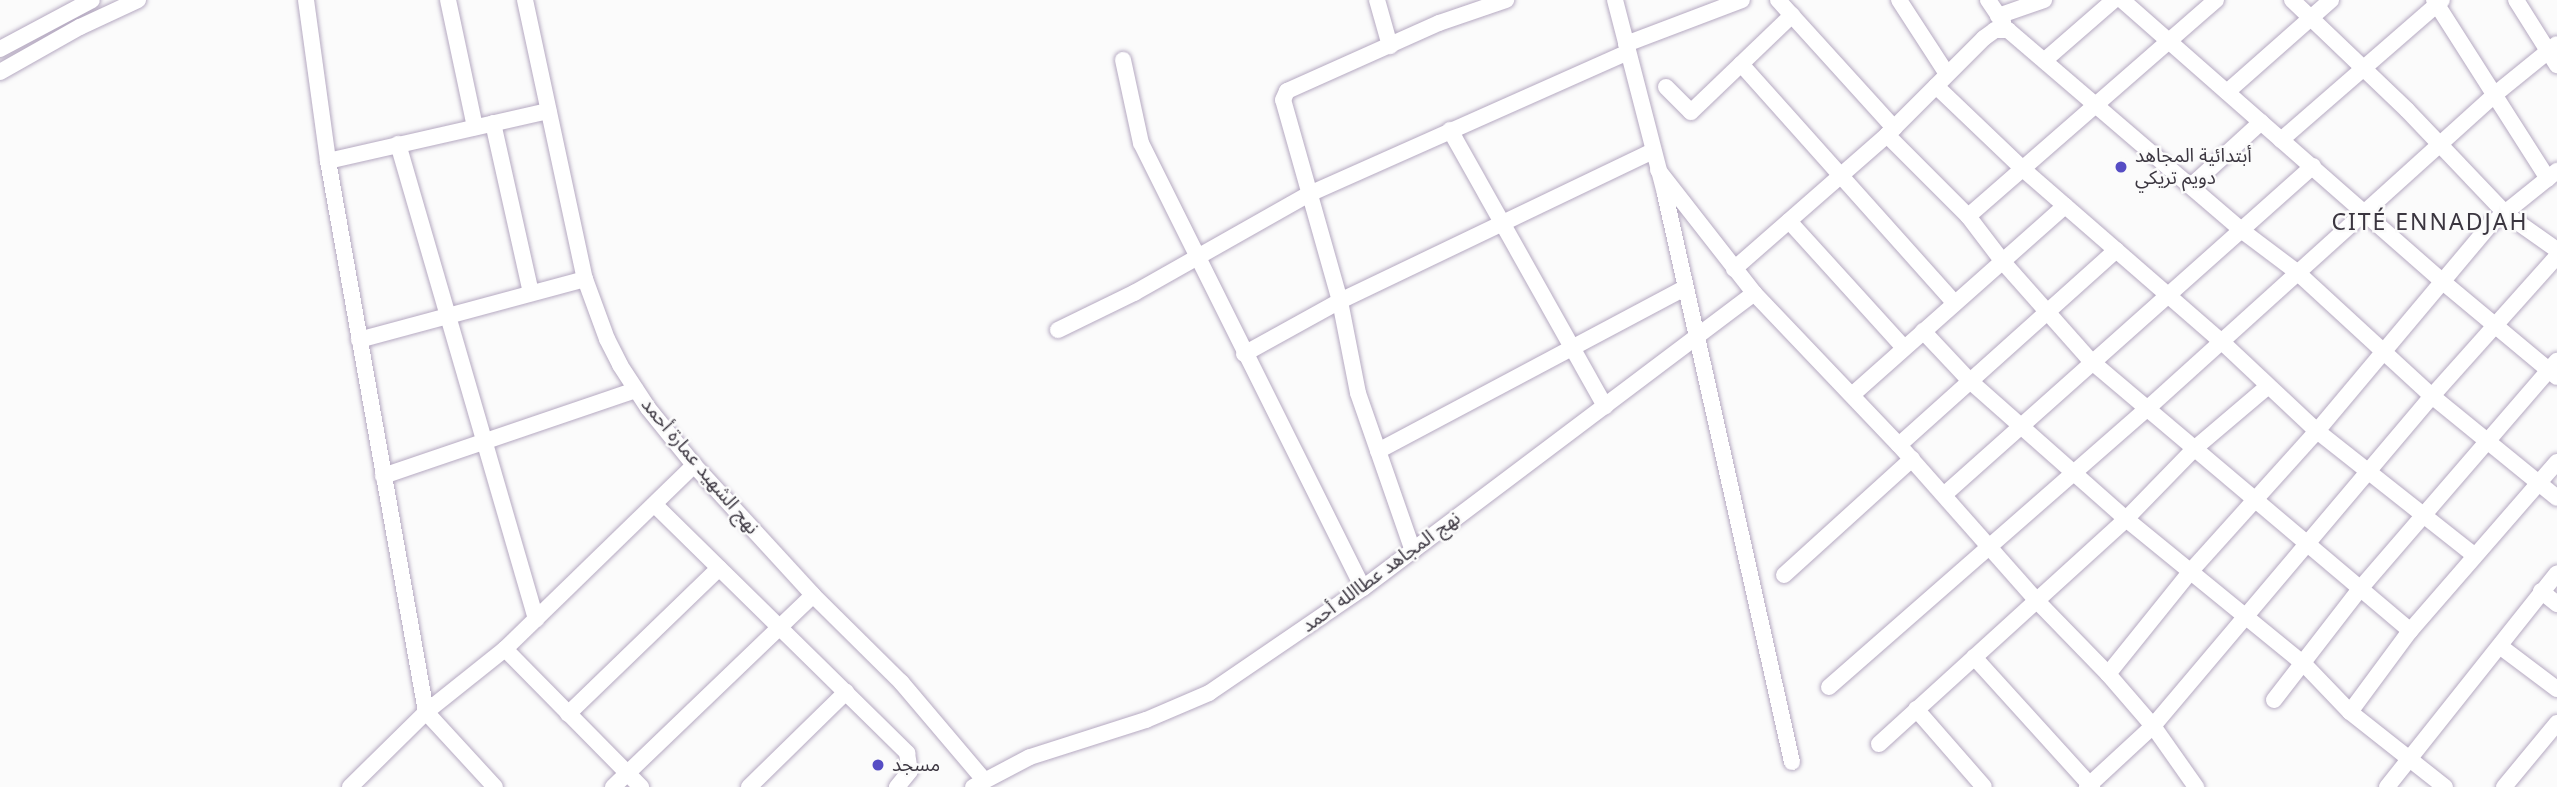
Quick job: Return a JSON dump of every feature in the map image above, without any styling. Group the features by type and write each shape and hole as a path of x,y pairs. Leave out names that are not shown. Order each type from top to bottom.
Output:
{"street":[{"path":"0,49 92,0"},
{"path":"0,72 80,27 138,0"},
{"path":"306,0 328,161 426,712 495,787"},
{"path":"448,0 475,127"},
{"name":"نهج الشهيد عمارة أحمد","path":"525,0 586,278 607,339 636,390 694,465 813,595 901,682 978,783"},
{"path":"1377,0 1390,46"},
{"path":"1413,551 1358,393 1340,301 1307,195 1283,100 1287,90 1439,23 1506,0"},
{"path":"1615,0 1658,170 1792,761"},
{"path":"1058,330 1197,258 1307,195 1627,48 1742,0"},
{"path":"1778,0 1968,216 2047,313 2091,360 2307,547 2410,631"},
{"path":"1899,0 1947,74"},
{"path":"1988,0 2008,30 2241,230 2297,272 2431,396 2557,498"},
{"path":"1998,16 2044,0"},
{"path":"2045,60 2114,0"},
{"path":"2122,0 2443,282 2554,370 2358,590 2274,700"},
{"path":"1968,216 2216,0"},
{"path":"1974,657 2089,786 2153,726 2307,547 2431,396 2557,253 2506,214 2363,67 2291,0"},
{"path":"2227,92 2331,0"},
{"path":"1829,687 2148,408 2493,96 2554,54 2516,0"},
{"path":"2108,674 2190,572 2317,431 2491,224 2553,175 2493,96 2438,1 2281,139"},
{"path":"1666,87 1691,112 1792,15"},
{"path":"1734,269 1891,131 1990,32 2008,30"},
{"path":"1123,60 1141,143 1363,588"},
{"path":"1741,64 1954,302"},
{"path":"1936,86 2024,170 2221,341 2317,431 2474,555"},
{"path":"328,161 548,111"},
{"path":"2191,186 2261,122"},
{"path":"493,123 531,293"},
{"path":"1450,130 1570,348 1605,406"},
{"path":"398,144 536,619"},
{"path":"1244,354 1340,301 1653,151"},
{"path":"1945,494 2091,360 2313,166"},
{"path":"1658,170 1754,293 1945,494 2037,601 2108,674 2153,726 2196,787"},
{"path":"1852,395 2065,206"},
{"path":"1789,221 1905,348"},
{"path":"1899,445 2116,250"},
{"path":"359,340 586,278"},
{"path":"1378,451 1684,288"},
{"name":"نهج المجاهد عطاالله أحمد","path":"978,783 1030,757 1146,720 1209,693 1363,588 1754,293"},
{"path":"1923,331 1970,381 2126,519 2304,664 2350,712 2445,787"},
{"path":"1879,744 2126,519 2194,449 2267,387"},
{"path":"383,476 636,390"},
{"path":"1784,575 1912,459"},
{"path":"2350,712 2410,631 2557,462"},
{"path":"350,787 426,712 505,649 694,465"},
{"path":"655,505 907,753 910,771 897,787"},
{"path":"568,714 719,568"},
{"path":"2387,787 2501,647 2557,573"},
{"path":"2541,591 2557,604"},
{"path":"613,787 813,595"},
{"path":"2501,647 2557,689"},
{"path":"505,649 640,787"},
{"path":"748,787 846,692"},
{"path":"1916,709 1984,787"},
{"path":"2504,787 2557,723"},
{"path":"473,787 475,767"}],"place":[{"name":"أبتدائية المجاهد دويم تريكي","path":"2121,167"},
{"name":"مسجد","path":"878,765"}],"district":[{"name":"CITÉ ENNADJAH","path":"2430,221"}]}
